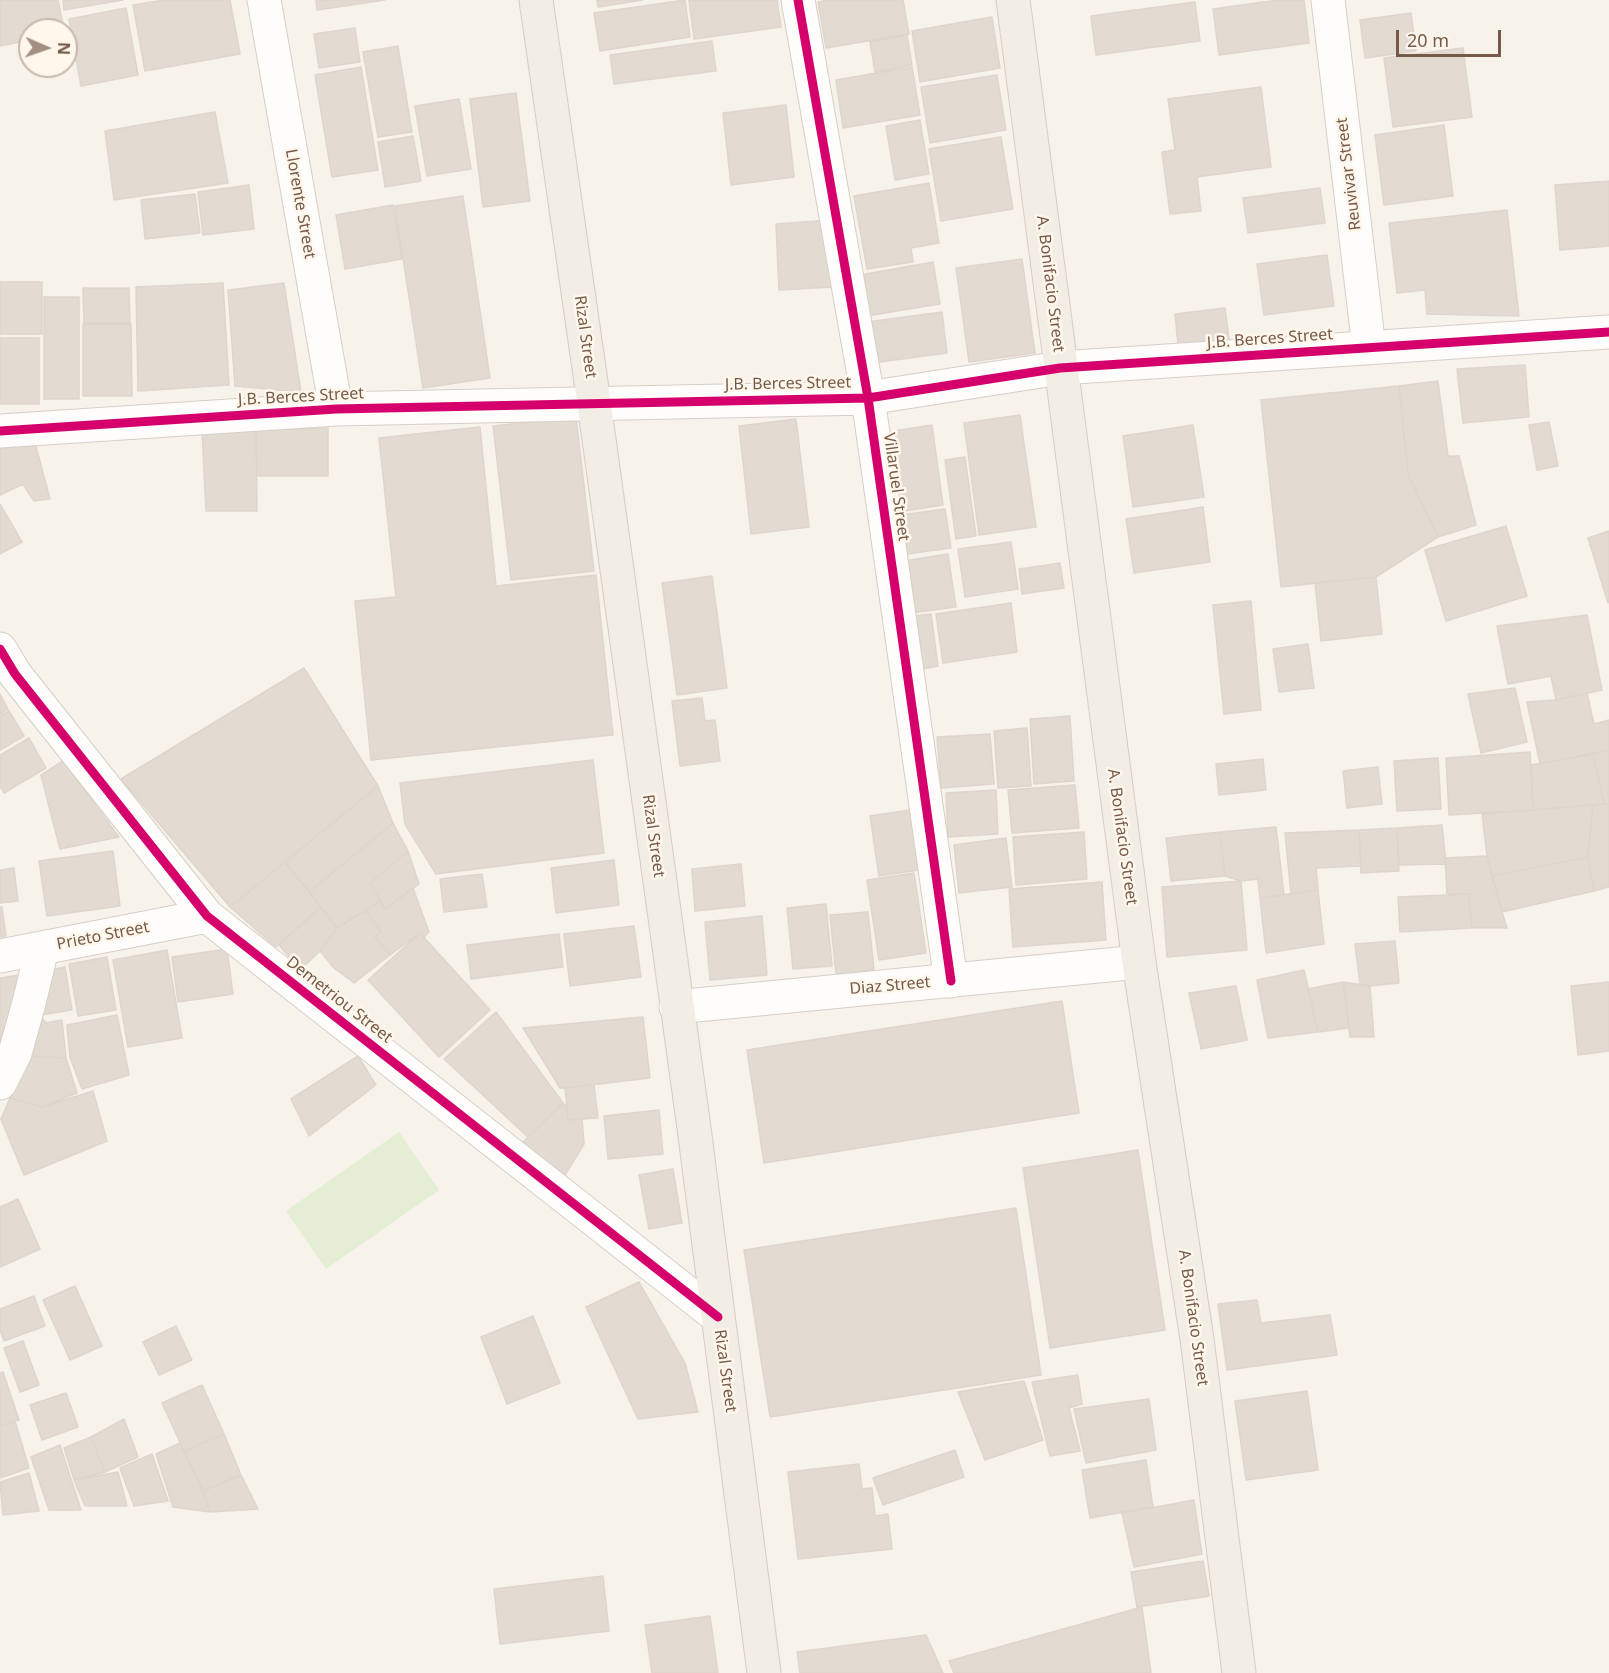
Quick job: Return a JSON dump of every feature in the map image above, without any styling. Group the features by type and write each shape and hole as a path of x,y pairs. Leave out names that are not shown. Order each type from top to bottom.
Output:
{"main road":[{"name":"Rizal Street","path":"536,0 594,403 764,1673"},
{"name":"A. Bonifacio Street","path":"1013,0 1139,962 1197,1339 1239,1673"}],"street":[{"name":"Llorente Street","path":"264,0 336,409"},
{"name":"Villaruel Street","path":"798,0 868,398 951,981"},
{"name":"Reuvivar Street","path":"1328,0 1369,348"},
{"name":"J.B. Berces Street","path":"0,431 336,409 868,398 1060,368 1609,332"},
{"name":"Demetriou Street","path":"0,649 15,674 207,916 718,1317"},
{"name":"Prieto Street","path":"0,956 207,916"},
{"path":"0,1083 15,1053 42,949"},
{"name":"Diaz Street","path":"676,1007 1139,962"}],"green space":[{"path":"399,1132 439,1190 326,1269 286,1211"}],"building":[{"path":"0,0 58,0 62,18 18,18 18,42 0,46"},
{"path":"63,0 123,0 64,10"},
{"path":"164,0 230,0 240,54 145,71 133,5"},
{"path":"316,0 385,0 317,10"},
{"path":"597,0 643,0 598,7"},
{"path":"685,0 690,37 600,51 594,13"},
{"path":"689,0 777,0 781,27 694,39"},
{"path":"903,0 909,34 826,48 818,2"},
{"path":"1278,0 1304,0 1309,43 1219,55 1213,9"},
{"path":"1195,2 1200,41 1096,55 1091,16"},
{"path":"126,8 138,75 81,86 78,69 78,18 74,18"},
{"path":"1411,13 1416,51 1365,58 1360,20"},
{"path":"992,17 1000,68 920,82 912,31"},
{"path":"355,28 360,62 319,68 314,34"},
{"path":"907,35 912,65 875,72 870,42"},
{"path":"712,41 716,71 614,84 610,55"},
{"path":"398,46 412,132 378,137 363,52"},
{"path":"1463,48 1472,117 1393,127 1384,58"},
{"path":"361,67 378,170 332,177 315,75"},
{"path":"912,67 920,115 843,128 836,80"},
{"path":"997,75 1006,130 930,143 921,87"},
{"path":"1261,87 1271,167 1197,177 1201,211 1170,214 1162,152 1175,150 1168,99"},
{"path":"516,93 530,201 483,207 470,99"},
{"path":"459,99 471,169 427,176 415,106"},
{"path":"786,105 794,177 731,185 723,113"},
{"path":"215,112 228,183 114,200 105,131"},
{"path":"920,120 929,174 895,180 886,126"},
{"path":"1444,125 1453,196 1384,205 1375,135"},
{"path":"413,136 421,181 385,187 378,142"},
{"path":"1001,137 1013,209 941,221 929,149"},
{"path":"1609,181 1609,246 1560,250 1555,185"},
{"path":"929,183 939,243 911,248 913,262 867,269 854,196"},
{"path":"249,185 254,229 203,235 198,192"},
{"path":"1320,188 1325,223 1248,233 1243,198"},
{"path":"195,194 200,233 145,239 141,200"},
{"path":"463,196 490,378 423,388 395,206"},
{"path":"393,205 402,259 345,269 336,215"},
{"path":"1507,210 1519,316 1427,314 1425,290 1397,293 1389,223"},
{"path":"830,220 834,287 779,290 776,224"},
{"path":"1327,255 1334,306 1264,315 1257,264"},
{"path":"1022,259 1035,353 969,362 956,268"},
{"path":"933,262 940,304 867,316 860,275"},
{"path":"0,282 42,282 42,334 0,334"},
{"path":"223,283 229,385 138,391 136,287"},
{"path":"284,283 301,392 235,386 228,290"},
{"path":"83,288 129,288 130,323 84,323"},
{"path":"44,297 79,297 79,399 44,399"},
{"path":"1225,308 1229,339 1178,345 1175,314"},
{"path":"942,312 947,353 872,363 867,322"},
{"path":"83,324 131,324 132,396 83,396"},
{"path":"0,338 39,338 39,404 0,404"},
{"path":"1525,365 1529,417 1463,423 1457,369"},
{"path":"1438,381 1448,456 1459,456 1476,525 1438,537 1408,474 1399,386"},
{"path":"1399,386 1408,474 1438,537 1376,577 1281,587 1261,400"},
{"path":"1020,415 1036,527 979,535 964,423"},
{"path":"576,417 594,571 511,580 493,426"},
{"path":"796,419 809,527 751,534 739,426"},
{"path":"1549,422 1558,466 1537,470 1529,425"},
{"path":"932,425 943,505 892,513 881,433"},
{"path":"1193,425 1204,497 1133,507 1123,436"},
{"path":"480,427 496,586 596,575 613,735 371,760 355,601 396,597 379,438"},
{"path":"328,428 328,476 257,476 256,430"},
{"path":"256,430 257,511 206,511 202,431"},
{"path":"35,443 50,499 34,501 23,484 0,495 0,445"},
{"path":"965,457 976,536 956,539 945,460"},
{"path":"0,504 22,542 0,554"},
{"path":"1203,507 1210,562 1134,573 1126,519"},
{"path":"945,509 951,548 907,554 901,515"},
{"path":"1506,526 1527,596 1446,621 1425,550"},
{"path":"1609,531 1609,602 1608,603 1588,538"},
{"path":"1011,542 1018,589 965,597 958,549"},
{"path":"948,554 956,607 911,613 904,561"},
{"path":"1060,563 1064,588 1022,594 1019,569"},
{"path":"712,576 727,688 677,695 662,583"},
{"path":"1376,577 1382,634 1321,641 1315,583"},
{"path":"1251,601 1261,710 1224,714 1213,605"},
{"path":"1011,603 1017,652 943,663 936,614"},
{"path":"931,614 938,666 922,669 914,616"},
{"path":"1587,615 1602,690 1556,700 1551,676 1508,684 1497,626"},
{"path":"1308,644 1314,688 1279,692 1273,649"},
{"path":"304,668 378,786 230,907 121,779"},
{"path":"1515,688 1527,742 1481,753 1468,694"},
{"path":"1587,693 1594,724 1609,720 1609,750 1540,764 1527,702 1556,700"},
{"path":"0,694 8,709 0,714"},
{"path":"702,698 705,721 715,720 720,761 680,766 672,701"},
{"path":"9,711 24,736 0,750 0,716"},
{"path":"1070,716 1074,781 1034,784 1030,719"},
{"path":"1027,728 1031,786 998,788 994,731"},
{"path":"990,734 994,784 941,788 937,737"},
{"path":"29,738 46,768 4,793 0,786 0,755"},
{"path":"1609,750 1609,804 1604,804 1593,754"},
{"path":"1530,752 1533,810 1449,815 1446,758"},
{"path":"1593,754 1604,804 1533,810 1531,765"},
{"path":"1438,758 1441,809 1397,811 1394,761"},
{"path":"1263,759 1266,790 1219,795 1216,764"},
{"path":"593,760 604,853 436,874 405,824 400,783"},
{"path":"63,761 119,837 60,849 41,775"},
{"path":"1378,767 1382,804 1347,808 1343,771"},
{"path":"1075,785 1079,828 1012,833 1008,790"},
{"path":"378,786 393,823 309,892 285,862"},
{"path":"996,790 998,834 948,837 946,793"},
{"path":"1609,804 1609,887 1594,891 1588,857 1593,805"},
{"path":"1593,805 1588,857 1492,876 1482,814"},
{"path":"910,810 919,870 879,876 870,816"},
{"path":"393,823 408,851 370,883 380,901 337,928 309,892"},
{"path":"1442,825 1446,864 1399,865 1397,828"},
{"path":"1276,827 1284,895 1260,898 1258,879 1241,881 1225,876 1220,832"},
{"path":"1397,828 1399,871 1361,873 1359,830"},
{"path":"1359,830 1361,866 1316,868 1318,890 1291,894 1285,833"},
{"path":"1084,832 1087,879 1016,885 1013,837"},
{"path":"1220,832 1225,876 1171,881 1166,838"},
{"path":"1006,838 1012,887 959,893 954,845"},
{"path":"113,851 120,906 47,916 39,861"},
{"path":"408,851 419,884 385,909 370,883"},
{"path":"1487,856 1507,928 1472,928 1469,894 1447,894 1445,858"},
{"path":"1588,857 1594,891 1502,912 1492,876"},
{"path":"614,860 619,905 556,913 551,868"},
{"path":"285,862 321,907 276,947 230,907"},
{"path":"741,864 745,906 695,911 692,869"},
{"path":"14,868 18,901 0,903 0,870"},
{"path":"914,873 926,953 879,960 867,880"},
{"path":"482,874 487,907 444,912 440,879"},
{"path":"1241,881 1247,950 1167,957 1162,887"},
{"path":"1102,882 1106,940 1013,947 1009,889"},
{"path":"413,888 429,932 424,937 420,933 390,955 375,937 381,932 366,910 380,901 385,909"},
{"path":"1318,890 1324,944 1266,953 1260,898"},
{"path":"1469,894 1472,928 1400,932 1398,897"},
{"path":"826,904 832,966 793,969 787,908"},
{"path":"0,907 2,907 6,936 0,937"},
{"path":"321,907 337,928 320,951 300,970 279,945"},
{"path":"366,910 381,932 375,937 390,955 354,983 334,968 320,951 337,928"},
{"path":"868,912 874,970 836,974 830,915"},
{"path":"762,916 767,975 710,980 705,922"},
{"path":"634,926 641,977 570,986 564,934"},
{"path":"420,933 490,1010 439,1057 368,980"},
{"path":"559,934 563,967 471,979 467,945"},
{"path":"1395,941 1399,983 1370,986 1360,984 1355,944"},
{"path":"227,949 233,994 178,1002 172,957"},
{"path":"167,950 182,1038 128,1047 113,960"},
{"path":"107,957 116,1010 78,1016 69,964"},
{"path":"65,967 72,1010 41,1015 47,971"},
{"path":"1304,970 1318,1032 1268,1038 1257,980"},
{"path":"19,975 19,1007 10,1044 0,1044 0,978"},
{"path":"1343,982 1349,1028 1318,1032 1308,989"},
{"path":"1343,982 1370,986 1374,1037 1350,1037"},
{"path":"1609,982 1609,1051 1578,1055 1571,986"},
{"path":"1236,986 1247,1040 1201,1049 1189,993"},
{"path":"1062,1001 1079,1113 764,1163 747,1050"},
{"path":"37,1012 46,1023 62,1020 66,1058 22,1056"},
{"path":"496,1012 563,1103 528,1137 444,1059"},
{"path":"117,1015 129,1075 82,1089 70,1057 67,1025"},
{"path":"643,1017 650,1078 565,1088 560,1088 523,1028"},
{"path":"22,1056 66,1058 77,1093 42,1107 10,1098"},
{"path":"358,1056 376,1085 309,1136 291,1099"},
{"path":"594,1085 598,1118 568,1120 565,1088"},
{"path":"93,1091 107,1141 24,1175 1,1119 10,1098 42,1107"},
{"path":"563,1103 567,1107 568,1120 582,1119 584,1144 563,1178 521,1144"},
{"path":"659,1110 663,1154 608,1159 604,1116"},
{"path":"1138,1150 1165,1330 1050,1348 1023,1168"},
{"path":"673,1169 682,1223 649,1229 639,1175"},
{"path":"18,1199 40,1249 0,1267 0,1207"},
{"path":"1016,1208 1041,1375 770,1417 744,1250"},
{"path":"639,1282 685,1363 698,1412 638,1419 586,1307"},
{"path":"75,1286 102,1346 70,1360 43,1300"},
{"path":"34,1296 45,1326 4,1341 0,1330 0,1309"},
{"path":"1257,1300 1261,1323 1330,1315 1337,1355 1227,1370 1218,1304"},
{"path":"533,1316 560,1383 507,1404 481,1337"},
{"path":"176,1326 192,1360 159,1375 143,1342"},
{"path":"23,1341 39,1385 20,1392 4,1348"},
{"path":"3,1372 19,1420 0,1426 0,1373"},
{"path":"1078,1375 1082,1404 1069,1408 1080,1451 1050,1456 1032,1382"},
{"path":"1024,1381 1043,1440 985,1460 958,1392"},
{"path":"202,1385 224,1434 184,1451 162,1403"},
{"path":"1307,1391 1318,1470 1246,1480 1235,1401"},
{"path":"66,1393 78,1427 42,1440 30,1405"},
{"path":"1149,1399 1156,1450 1086,1463 1074,1409"},
{"path":"124,1419 138,1457 105,1472 91,1437"},
{"path":"15,1421 29,1468 0,1478 0,1426"},
{"path":"224,1434 241,1475 203,1491 184,1451"},
{"path":"91,1437 105,1472 74,1480 64,1448"},
{"path":"180,1443 203,1491 210,1512 173,1507 156,1454"},
{"path":"60,1445 81,1510 49,1510 31,1457"},
{"path":"955,1450 964,1477 883,1505 873,1478"},
{"path":"152,1454 168,1501 134,1506 120,1468"},
{"path":"1146,1460 1153,1507 1090,1518 1082,1470"},
{"path":"859,1464 862,1489 872,1488 875,1516 888,1514 892,1549 798,1559 788,1472"},
{"path":"118,1472 127,1506 85,1506 74,1480"},
{"path":"29,1473 39,1511 3,1515 0,1482"},
{"path":"241,1475 258,1509 210,1512 203,1491"},
{"path":"1194,1500 1202,1554 1134,1567 1122,1513"},
{"path":"1203,1561 1209,1596 1137,1607 1131,1572"},
{"path":"603,1576 609,1631 500,1644 494,1589"},
{"path":"1142,1607 1151,1673 954,1673 949,1661"},
{"path":"710,1616 718,1673 652,1673 645,1625"},
{"path":"926,1635 943,1673 800,1673 797,1652"}],"cycle path":[{"path":"798,0 868,398 951,981"},
{"path":"0,431 336,409 868,398 1060,368 1609,332"},
{"path":"0,649 15,674 207,916 718,1317"}]}
